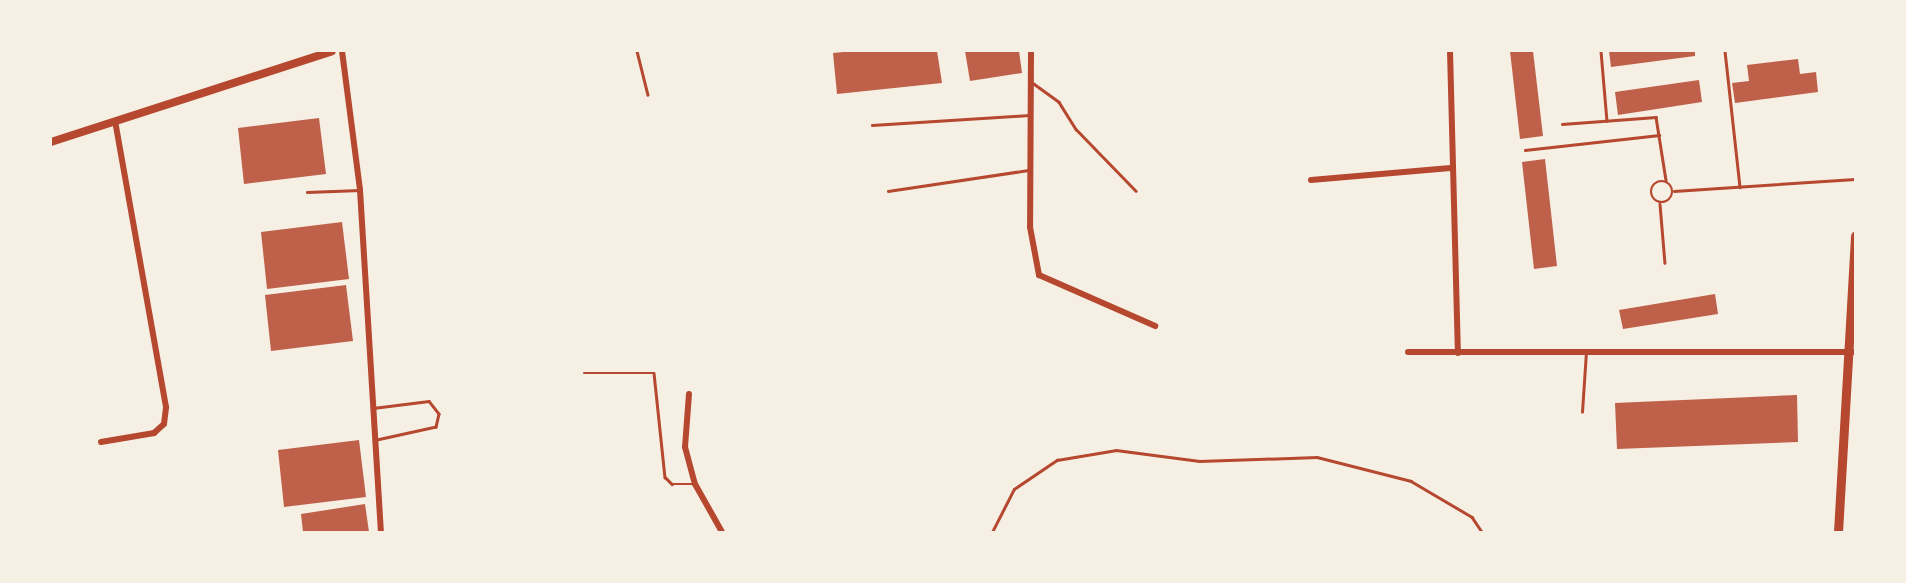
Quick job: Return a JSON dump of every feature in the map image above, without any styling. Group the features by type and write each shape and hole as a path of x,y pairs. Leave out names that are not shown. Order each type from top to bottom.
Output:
{"main road":[{"path":"1838,532 1852,351 1855,235"}],"street":[{"path":"51,142 332,51"},
{"path":"342,51 360,190 374,441 382,532"},
{"path":"1031,51 1031,249 1039,275 1155,326"},
{"path":"1450,51 1450,168 1458,353"},
{"path":"100,442 155,433 164,424 166,408 115,122"},
{"path":"1311,180 1450,168"},
{"path":"1408,352 1852,351"},
{"path":"689,394 685,447 695,484 722,532"}],"lane":[{"path":"637,51 648,95"},
{"path":"1601,51 1607,121"},
{"path":"1725,51 1740,187"},
{"path":"1032,82 1059,102 1076,129 1136,191"},
{"path":"872,125 1033,115"},
{"path":"1562,124 1656,117 1666,180 1674,191"},
{"path":"1525,150 1660,135"},
{"path":"888,191 1029,170"},
{"path":"1660,204 1674,191 1855,179"},
{"path":"1665,263 1660,204 1652,186 1666,180"},
{"path":"307,192 360,190"},
{"path":"1582,412 1586,352"},
{"path":"584,373 654,373 665,477 672,484 695,484"},
{"path":"372,408 429,401 439,414 436,427 374,441"},
{"path":"992,532 1014,489 1057,460 1116,450 1199,461 1317,457 1411,481 1472,517 1482,532"}],"building":[{"path":"937,51 942,83 837,94 833,53"},
{"path":"965,51 1019,51 1022,73 970,81"},
{"path":"1510,51 1533,51 1543,136 1520,139"},
{"path":"1609,51 1695,51 1695,56 1611,67"},
{"path":"1798,59 1800,74 1816,72 1818,92 1735,103 1732,83 1749,81 1747,65"},
{"path":"1699,80 1702,102 1618,115 1615,92"},
{"path":"319,118 326,174 244,184 238,128"},
{"path":"1545,159 1557,266 1534,269 1522,162"},
{"path":"342,222 349,279 267,289 261,232"},
{"path":"346,285 353,341 271,351 265,295"},
{"path":"1715,294 1718,314 1623,329 1619,310"},
{"path":"1797,395 1798,442 1617,449 1615,403"},
{"path":"359,440 366,497 284,507 278,450"},
{"path":"365,504 369,532 303,532 301,514"}]}
